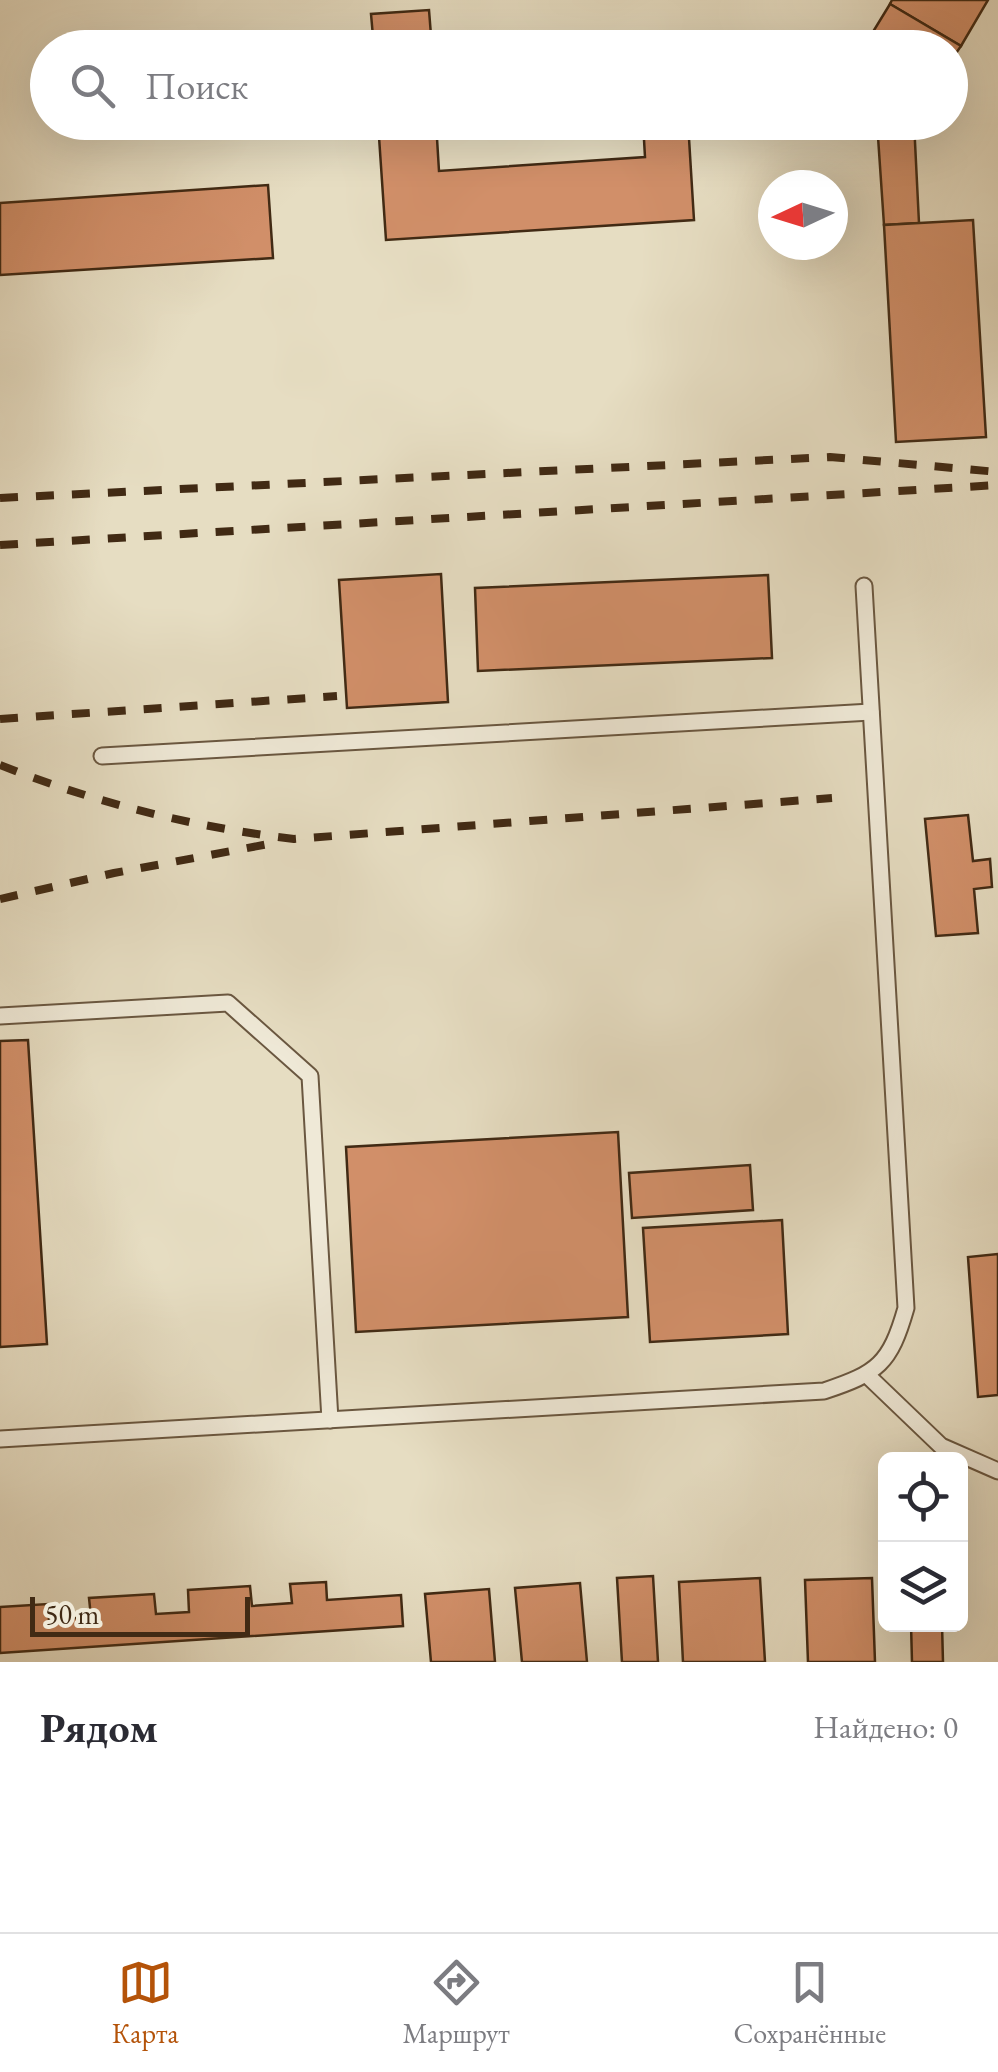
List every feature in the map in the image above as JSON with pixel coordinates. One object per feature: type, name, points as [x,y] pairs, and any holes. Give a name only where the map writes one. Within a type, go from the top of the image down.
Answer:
[{"type":"lane","points":[[0,1439],[824,1392],[868,1376],[896,1345],[906,1308],[864,586]]},
{"type":"lane","points":[[102,756],[871,712]]},
{"type":"lane","points":[[0,1016],[228,1003],[310,1076],[330,1420]]},
{"type":"lane","points":[[868,1376],[941,1446],[998,1471]]},
{"type":"building","points":[[892,0],[988,0],[968,34],[968,30],[934,30],[890,4]]},
{"type":"building","points":[[890,4],[934,30],[874,30]]},
{"type":"building","points":[[429,10],[431,30],[372,30],[371,14]]},
{"type":"building","points":[[379,140],[437,140],[439,171],[645,157],[644,140],[689,140],[694,220],[386,240]]},
{"type":"building","points":[[878,140],[915,140],[919,223],[884,225]]},
{"type":"building","points":[[268,185],[273,258],[0,275],[0,203]]},
{"type":"building","points":[[973,220],[986,437],[896,442],[884,225]]},
{"type":"building","points":[[441,574],[448,702],[347,708],[339,580]]},
{"type":"building","points":[[768,575],[772,658],[478,671],[475,588]]},
{"type":"building","points":[[968,815],[973,861],[990,859],[992,887],[974,889],[978,933],[936,936],[925,819]]},
{"type":"building","points":[[28,1040],[47,1344],[0,1347],[0,1041]]},
{"type":"building","points":[[618,1132],[628,1317],[356,1332],[346,1147]]},
{"type":"building","points":[[750,1165],[753,1210],[632,1218],[629,1173]]},
{"type":"building","points":[[782,1220],[788,1334],[650,1342],[643,1228]]},
{"type":"building","points":[[998,1254],[998,1395],[978,1397],[968,1257]]},
{"type":"building","points":[[653,1576],[658,1662],[622,1662],[617,1578]]},
{"type":"building","points":[[760,1578],[765,1662],[683,1662],[679,1582]]},
{"type":"building","points":[[872,1578],[875,1662],[808,1662],[805,1580]]},
{"type":"building","points":[[326,1582],[327,1600],[401,1595],[403,1626],[0,1653],[0,1607],[48,1604],[49,1620],[91,1617],[89,1598],[154,1594],[156,1614],[189,1612],[188,1590],[250,1586],[252,1606],[292,1603],[290,1584]]},
{"type":"building","points":[[580,1583],[587,1662],[522,1662],[515,1588]]},
{"type":"building","points":[[489,1589],[495,1662],[431,1662],[425,1594]]},
{"type":"building","points":[[911,1632],[942,1632],[943,1662],[912,1662]]},
{"type":"railway","points":[[0,498],[830,457],[998,472]]},
{"type":"railway","points":[[0,545],[998,485]]},
{"type":"railway","points":[[0,719],[337,696]]},
{"type":"railway","points":[[0,765],[145,812],[294,839],[832,798]]},
{"type":"railway","points":[[0,899],[274,843]]}]
